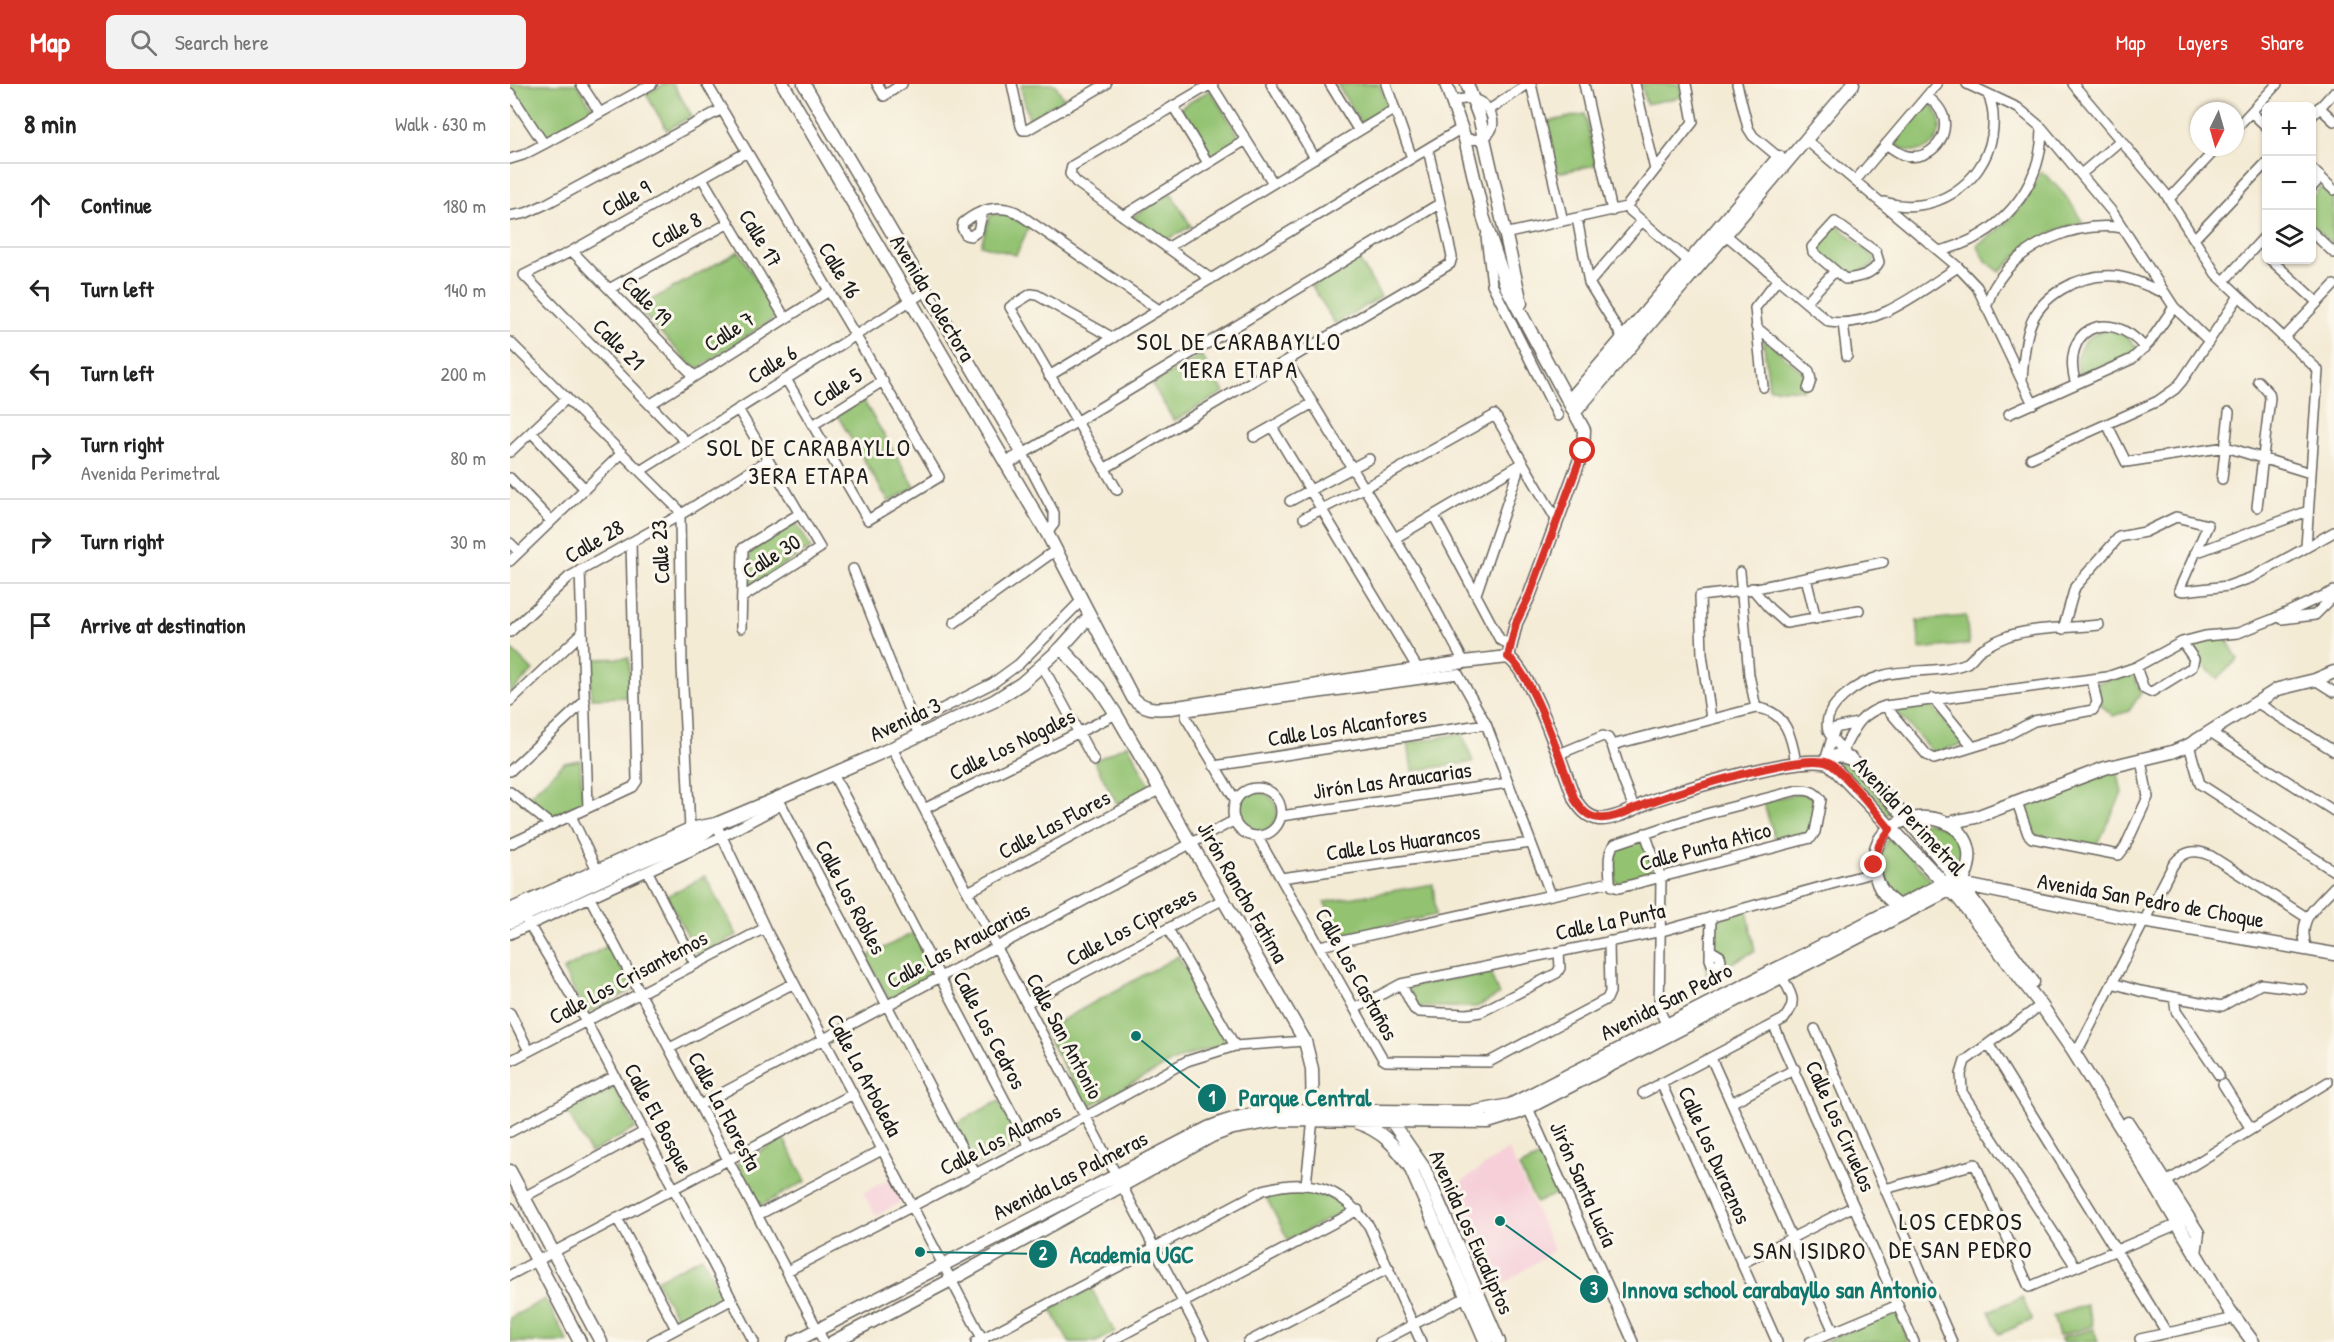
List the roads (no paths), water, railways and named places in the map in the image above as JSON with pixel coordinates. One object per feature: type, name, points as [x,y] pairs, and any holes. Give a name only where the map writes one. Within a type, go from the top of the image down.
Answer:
[{"type":"street","points":[[581,84],[600,113]]},
{"type":"street","name":"Calle 16","points":[[707,84],[939,477],[868,520],[813,425]]},
{"type":"street","name":"Avenida Colectora","points":[[783,84],[909,301],[1007,463],[1047,533],[1132,698],[1141,707],[1154,709],[1418,669]]},
{"type":"street","name":"Avenida Colectora","points":[[804,84],[1023,454],[1054,513],[1054,524],[1047,533]]},
{"type":"street","points":[[877,84],[884,96],[902,84]]},
{"type":"street","points":[[1012,84],[1021,126],[1023,130],[1027,130],[1106,84]]},
{"type":"street","points":[[1211,279],[1071,178],[1072,166],[1211,84],[1273,183]]},
{"type":"street","points":[[1271,84],[1315,158]]},
{"type":"street","points":[[1330,84],[1359,131]]},
{"type":"street","points":[[1386,84],[1412,158]]},
{"type":"street","points":[[1446,84],[1463,133],[1483,216],[1508,288],[1584,430],[1585,441],[1530,594],[1516,623],[1509,651]]},
{"type":"street","points":[[1492,108],[1529,84],[1563,221]]},
{"type":"street","points":[[1584,84],[1612,211]]},
{"type":"street","points":[[1635,84],[1655,170]]},
{"type":"street","points":[[1504,234],[1626,207],[1693,122],[1686,84]]},
{"type":"street","points":[[1737,84],[1748,128],[1753,136],[1783,160]]},
{"type":"street","points":[[1572,406],[1783,160],[1806,140],[1853,84]]},
{"type":"street","points":[[1855,181],[1937,84]]},
{"type":"street","points":[[1967,84],[2018,108],[2042,128],[2123,228],[2174,308],[2209,341]]},
{"type":"street","points":[[2073,84],[2169,199],[2216,274],[2318,370],[2306,547]]},
{"type":"street","points":[[2244,119],[2277,84]]},
{"type":"street","points":[[510,159],[544,144],[649,85]]},
{"type":"street","points":[[1453,102],[1469,89]]},
{"type":"street","points":[[1049,376],[1428,148],[1463,133],[1478,138],[1483,136],[1493,123],[1492,108],[1481,96],[1469,89]]},
{"type":"street","points":[[1469,89],[1483,136],[1525,318]]},
{"type":"street","points":[[2316,111],[2334,92]]},
{"type":"street","points":[[510,93],[544,144]]},
{"type":"street","points":[[1879,201],[1906,207],[1932,203],[1957,192],[1977,174],[1989,150],[1994,125],[1988,95]]},
{"type":"street","points":[[1886,144],[1908,156],[1928,153],[1936,147],[1942,138],[1943,117],[1939,107],[1927,96]]},
{"type":"street","points":[[1173,106],[1208,163]]},
{"type":"street","points":[[2319,107],[2334,121]]},
{"type":"street","points":[[510,216],[526,213],[546,204],[722,109]]},
{"type":"street","points":[[1167,248],[1395,109]]},
{"type":"street","points":[[2251,112],[2262,122]]},
{"type":"street","points":[[1939,251],[1960,246],[1980,236],[1999,223],[2014,206],[2027,188],[2036,166],[2042,145],[2042,128]]},
{"type":"street","points":[[1123,216],[1246,140]]},
{"type":"street","points":[[1806,140],[1958,267],[1977,287],[2033,404]]},
{"type":"street","points":[[2081,174],[2121,140]]},
{"type":"street","points":[[1104,469],[1450,264],[1452,257],[1428,148]]},
{"type":"street","name":"Calle 9","points":[[524,275],[572,251],[747,152]]},
{"type":"street","points":[[2169,199],[2210,156]]},
{"type":"street","points":[[1694,265],[1726,235],[1783,160]]},
{"type":"street","points":[[2194,239],[2262,167]]},
{"type":"street","points":[[2316,172],[2334,190]]},
{"type":"street","points":[[2316,183],[2321,177]]},
{"type":"street","name":"Calle 17","points":[[702,178],[785,318]]},
{"type":"street","points":[[1007,463],[1439,204]]},
{"type":"street","points":[[983,211],[999,207],[1016,212],[1159,310]]},
{"type":"street","points":[[1626,207],[1694,265]]},
{"type":"street","points":[[1483,216],[1492,284],[1558,416]]},
{"type":"street","points":[[1577,218],[1589,283],[1626,344]]},
{"type":"street","points":[[1589,283],[1642,221]]},
{"type":"street","points":[[1835,222],[1876,252],[1880,262],[1877,267],[1854,278],[1845,279],[1835,271],[1811,250],[1835,222]]},
{"type":"street","name":"Calle 8","points":[[609,289],[729,223]]},
{"type":"street","points":[[1986,307],[1995,286],[2008,268],[2025,253],[2044,241],[2087,227],[2123,228]]},
{"type":"street","points":[[1726,235],[1829,322],[1843,324],[1881,315],[1958,267]]},
{"type":"street","points":[[2316,236],[2334,253]]},
{"type":"street","points":[[2224,281],[2262,239]]},
{"type":"street","points":[[2256,246],[2262,251]]},
{"type":"street","name":"Calle 19","points":[[572,251],[694,376]]},
{"type":"street","points":[[2275,264],[2317,302]]},
{"type":"street","points":[[1806,302],[1835,271]]},
{"type":"street","name":"Calle 21","points":[[524,275],[686,442]]},
{"type":"street","points":[[2022,382],[2023,354],[2029,327],[2043,304],[2064,287],[2088,277],[2115,276],[2162,292]]},
{"type":"street","points":[[1763,387],[1755,308],[1778,279]]},
{"type":"street","points":[[2285,337],[2334,285]]},
{"type":"street","name":"Calle 7","points":[[651,404],[829,291]]},
{"type":"street","name":"Calle 6","points":[[640,471],[926,291]]},
{"type":"street","points":[[1113,338],[1043,298],[1031,294],[1012,305],[1011,310],[1117,490]]},
{"type":"street","points":[[2031,458],[2158,401],[2175,389],[2239,296]]},
{"type":"street","points":[[2009,414],[2124,363],[2145,348],[2174,308]]},
{"type":"street","points":[[1843,324],[1847,356]]},
{"type":"street","points":[[2076,384],[2073,375],[2073,352],[2078,341],[2096,327],[2107,325],[2119,327],[2129,332],[2145,348]]},
{"type":"street","points":[[1756,327],[1809,371],[1811,380],[1808,389]]},
{"type":"street","name":"Calle 23","points":[[510,342],[678,509],[680,515],[682,666],[690,829]]},
{"type":"street","points":[[1287,361],[1395,538],[1464,662]]},
{"type":"street","points":[[786,379],[813,425]]},
{"type":"street","name":"Calle 5","points":[[813,425],[883,381]]},
{"type":"street","points":[[2257,507],[2270,398],[2270,393],[2258,381]]},
{"type":"street","points":[[510,452],[567,398]]},
{"type":"street","points":[[1254,437],[1313,403]]},
{"type":"street","points":[[738,409],[799,514],[743,549],[741,628]]},
{"type":"street","points":[[2223,479],[2229,412]]},
{"type":"street","points":[[1304,518],[1495,415],[1520,465],[1557,521]]},
{"type":"street","points":[[2107,424],[2126,462],[2226,447],[2310,473]]},
{"type":"street","points":[[1272,427],[1418,669],[1464,662],[1509,651]]},
{"type":"street","points":[[531,432],[585,489]]},
{"type":"street","points":[[510,561],[622,453]]},
{"type":"street","points":[[1290,501],[1369,459]]},
{"type":"street","name":"Calle 28","points":[[510,632],[569,577],[680,515],[768,460]]},
{"type":"street","points":[[1395,538],[1520,465]]},
{"type":"street","points":[[1476,594],[1520,465]]},
{"type":"street","points":[[510,478],[551,521]]},
{"type":"street","points":[[2195,553],[2308,511]]},
{"type":"street","name":"Calle 30","points":[[743,597],[820,548],[799,514]]},
{"type":"street","points":[[1434,516],[1500,640],[1522,671],[1575,800],[1582,811],[1599,819],[1608,818],[1692,788],[1796,763],[1813,760],[1825,762],[1835,728],[1857,723],[1869,713],[1885,706],[2092,679],[2136,667],[2182,642],[2205,636],[2238,633],[2334,591]]},
{"type":"street","points":[[2063,629],[2075,587],[2119,537],[2145,532],[2176,517],[2208,525],[2180,590],[2228,586],[2253,577],[2334,532]]},
{"type":"street","points":[[510,543],[519,552]]},
{"type":"street","points":[[510,844],[633,787],[637,781],[631,543]]},
{"type":"street","points":[[954,623],[1056,550]]},
{"type":"street","points":[[1711,719],[1702,654],[1698,598],[1704,594],[1747,590],[1883,562]]},
{"type":"street","points":[[853,569],[919,736]]},
{"type":"street","points":[[580,570],[588,807]]},
{"type":"street","points":[[1740,572],[1747,590],[1749,675],[1756,708]]},
{"type":"street","points":[[1806,578],[1816,619]]},
{"type":"street","points":[[1747,590],[1786,623],[1859,610]]},
{"type":"street","points":[[2271,620],[2315,615],[2334,596]]},
{"type":"street","points":[[914,723],[993,683],[1019,664],[1081,601]]},
{"type":"street","name":"Avenida 3","points":[[510,910],[690,829],[716,824],[779,801],[994,701],[1022,683],[1061,648],[1089,616]]},
{"type":"street","points":[[1857,723],[1847,754],[1831,737],[1827,729],[1832,711],[1837,702],[1863,684],[1881,676],[1968,662],[1979,651],[2007,636],[2040,629],[2099,625]]},
{"type":"street","points":[[510,701],[582,633]]},
{"type":"street","points":[[2136,667],[2144,689],[2153,691],[2192,668],[2194,659],[2182,642]]},
{"type":"street","name":"Jirón Rancho Fatima","points":[[1061,648],[1099,688],[1116,714],[1305,1041],[1312,1069],[1313,1115],[1306,1184]]},
{"type":"street","points":[[1042,665],[1094,761]]},
{"type":"street","points":[[1903,909],[1882,892],[1875,872],[1876,851],[1882,839],[1890,829],[1907,819],[1924,816],[1948,823],[1976,817],[2105,768],[2172,752],[2189,745],[2278,689],[2315,680],[2334,672]]},
{"type":"street","points":[[1236,801],[1186,718],[1187,711],[1453,674],[1462,678],[1486,724],[1551,895]]},
{"type":"street","points":[[1885,706],[1930,758],[1938,758],[2002,738],[2038,720],[2092,710],[2097,703],[2092,679]]},
{"type":"street","points":[[2315,680],[2334,692]]},
{"type":"street","points":[[1933,698],[1973,747]]},
{"type":"street","points":[[510,771],[585,701]]},
{"type":"street","points":[[2256,702],[2334,751]]},
{"type":"street","points":[[1612,745],[1756,708],[1774,714],[1782,720],[1792,739],[1796,763]]},
{"type":"street","name":"Calle Los Nogales","points":[[924,809],[1116,714]]},
{"type":"street","name":"Calle Los Alcanfores","points":[[1214,766],[1486,724]]},
{"type":"street","points":[[2210,732],[2334,811]]},
{"type":"street","points":[[1564,752],[1604,736],[1608,738],[1634,808]]},
{"type":"street","points":[[2189,745],[2200,784],[2334,871]]},
{"type":"street","name":"Calle San Antonio","points":[[892,748],[1204,1342]]},
{"type":"street","name":"Avenida Perimetral","points":[[1825,762],[1838,755],[1847,754],[1907,819],[2041,1005],[2077,1048],[2195,1254],[2235,1318],[2253,1342]]},
{"type":"street","points":[[2017,802],[2028,834],[2032,838],[2119,855],[2148,797],[2141,760]]},
{"type":"street","name":"Avenida Perimetral","points":[[1825,762],[1838,770],[1890,829],[1983,912],[2077,1048],[2198,1233],[2195,1254]]},
{"type":"street","name":"Calle Los Cedros","points":[[833,774],[1029,1146]]},
{"type":"street","name":"Jirón Las Araucarias","points":[[1281,816],[1508,783]]},
{"type":"street","points":[[1263,789],[1277,798],[1281,807],[1281,816],[1279,823],[1272,831],[1257,836],[1242,830],[1235,820],[1233,811],[1236,801],[1248,790],[1263,789]]},
{"type":"street","name":"Calle Las Flores","points":[[968,892],[1160,790]]},
{"type":"street","name":"Calle Punta Atico","points":[[1320,946],[1610,882],[1615,888],[1619,888],[1811,838],[1815,832],[1821,805],[1817,794],[1809,790],[1798,790],[1759,799],[1645,833]]},
{"type":"street","points":[[510,792],[551,825]]},
{"type":"street","points":[[510,934],[526,921],[590,898],[721,837],[779,801]]},
{"type":"street","name":"Calle Los Robles","points":[[779,801],[975,1173]]},
{"type":"street","points":[[571,816],[597,870]]},
{"type":"street","points":[[1953,884],[1969,863],[1966,841],[1970,825],[1976,817]]},
{"type":"street","name":"Calle Las Araucarias","points":[[700,1105],[1235,820]]},
{"type":"street","points":[[1948,823],[1966,841]]},
{"type":"street","name":"Avenida 3","points":[[510,922],[526,921],[643,860],[705,834],[716,824]]},
{"type":"street","name":"Calle La Arboleda","points":[[716,824],[765,928],[951,1280],[980,1341]]},
{"type":"street","points":[[1610,882],[1611,848],[1615,844],[1645,833],[1661,878],[1662,931],[1659,1009],[1669,1029]]},
{"type":"street","name":"Calle Los Castaños","points":[[1257,836],[1386,1061],[1489,1062],[1607,999],[1610,992],[1609,942]]},
{"type":"street","name":"Calle Los Huarancos","points":[[1281,879],[1531,843]]},
{"type":"street","points":[[2077,1048],[2173,865],[2185,853],[2197,851],[2211,856],[2306,917]]},
{"type":"street","points":[[648,872],[695,964]]},
{"type":"street","name":"Calle La Punta","points":[[1356,1008],[1401,984],[1662,931],[1875,872]]},
{"type":"street","name":"Avenida San Pedro de Choque","points":[[1953,884],[2143,921],[2334,954]]},
{"type":"street","name":"Avenida San Pedro","points":[[1511,1110],[1953,884]]},
{"type":"street","points":[[2307,949],[2303,938],[2306,917],[2334,887]]},
{"type":"street","points":[[1983,912],[1985,898],[1997,892]]},
{"type":"street","name":"Calle La Floresta","points":[[590,898],[824,1342]]},
{"type":"street","name":"Calle Los Cipreses","points":[[1026,1003],[1222,900]]},
{"type":"street","name":"Avenida San Pedro","points":[[1392,1121],[1488,1116],[1528,1108],[1669,1029],[1782,977],[1903,909]]},
{"type":"street","points":[[1710,950],[1711,917]]},
{"type":"street","name":"Calle El Bosque","points":[[526,921],[586,1021],[754,1342]]},
{"type":"street","name":"Calle Los Crisantemos","points":[[510,1061],[765,928]]},
{"type":"street","points":[[1168,929],[1235,1046]]},
{"type":"street","points":[[1401,984],[1414,1009],[1419,1012],[1467,1014],[1481,1012],[1557,973],[1560,968],[1559,952]]},
{"type":"street","points":[[1642,1093],[1784,1019],[1790,1012],[1794,999],[1782,977]]},
{"type":"street","points":[[670,1048],[794,983]]},
{"type":"street","points":[[2112,983],[2140,992],[2222,1006],[2261,984],[2302,989]]},
{"type":"street","points":[[2174,997],[2176,1011],[2251,1129]]},
{"type":"street","points":[[2041,1005],[1965,1061],[1961,1074],[1962,1092],[2076,1267]]},
{"type":"street","points":[[510,1013],[529,1051]]},
{"type":"street","name":"Calle Los Ciruelos","points":[[1774,1026],[1914,1342]]},
{"type":"street","points":[[1815,1029],[1952,1342]]},
{"type":"street","name":"Calle Los Alamos","points":[[787,1271],[1085,1117],[1187,1061],[1235,1046],[1305,1041]]},
{"type":"street","points":[[1989,1045],[2167,1333]]},
{"type":"street","points":[[1711,1058],[1834,1332]]},
{"type":"street","points":[[1731,1103],[1795,1070]]},
{"type":"street","points":[[510,1132],[615,1076]]},
{"type":"street","points":[[2166,1182],[2328,1082]]},
{"type":"street","name":"Calle Los Duraznos","points":[[1661,1083],[1743,1263],[1776,1342]]},
{"type":"street","points":[[510,1275],[853,1094]]},
{"type":"street","name":"Jirón Santa Lucía","points":[[1528,1108],[1633,1342]]},
{"type":"street","name":"Avenida Las Palmeras","points":[[833,1342],[951,1280],[1208,1128],[1229,1119],[1279,1110],[1348,1120],[1392,1121]]},
{"type":"street","name":"Avenida San Pedro","points":[[1383,1111],[1488,1116]]},
{"type":"street","name":"Avenida Las Palmeras","points":[[1313,1115],[1383,1111]]},
{"type":"street","name":"Avenida Los Eucaliptos","points":[[1383,1111],[1424,1168],[1499,1342]]},
{"type":"street","name":"Avenida Los Eucaliptos","points":[[1348,1120],[1377,1131],[1399,1150],[1410,1167],[1486,1342]]},
{"type":"street","points":[[524,1197],[644,1132]]},
{"type":"street","points":[[758,1215],[882,1150]]},
{"type":"street","points":[[1885,1189],[1975,1164],[2027,1286],[2032,1286],[2178,1224]]},
{"type":"street","points":[[510,1170],[601,1342]]},
{"type":"street","name":"Avenida Las Palmeras","points":[[794,1342],[942,1264],[1119,1181]]},
{"type":"street","points":[[980,1341],[1263,1190],[1282,1184],[1306,1184],[1324,1188],[1358,1210],[1369,1226],[1421,1342]]},
{"type":"street","points":[[1743,1263],[1854,1206]]},
{"type":"street","points":[[510,1209],[580,1342]]},
{"type":"street","points":[[1109,1342],[1358,1210]]},
{"type":"street","points":[[617,1218],[676,1329]]},
{"type":"street","points":[[1248,1342],[1389,1268]]},
{"type":"street","points":[[1380,1342],[1466,1297]]},
{"type":"street","points":[[652,1342],[731,1300]]},
{"type":"street","points":[[1810,1342],[1898,1305]]},
{"type":"street","points":[[2140,1339],[2235,1318]]},
{"type":"place","name":"Parque Central","points":[[1136,1036]]},
{"type":"place","name":"Innova school carabayllo san Antonio","points":[[1500,1221]]},
{"type":"place","name":"Academia UGC","points":[[920,1252]]},
{"type":"district","name":"SOL DE CARABAYLLO 1ERA ETAPA","points":[[1239,356]]},
{"type":"district","name":"SOL DE CARABAYLLO 3ERA ETAPA","points":[[809,462]]},
{"type":"district","name":"LOS CEDROS DE SAN PEDRO","points":[[1961,1236]]},
{"type":"district","name":"SAN ISIDRO","points":[[1810,1251]]}]
